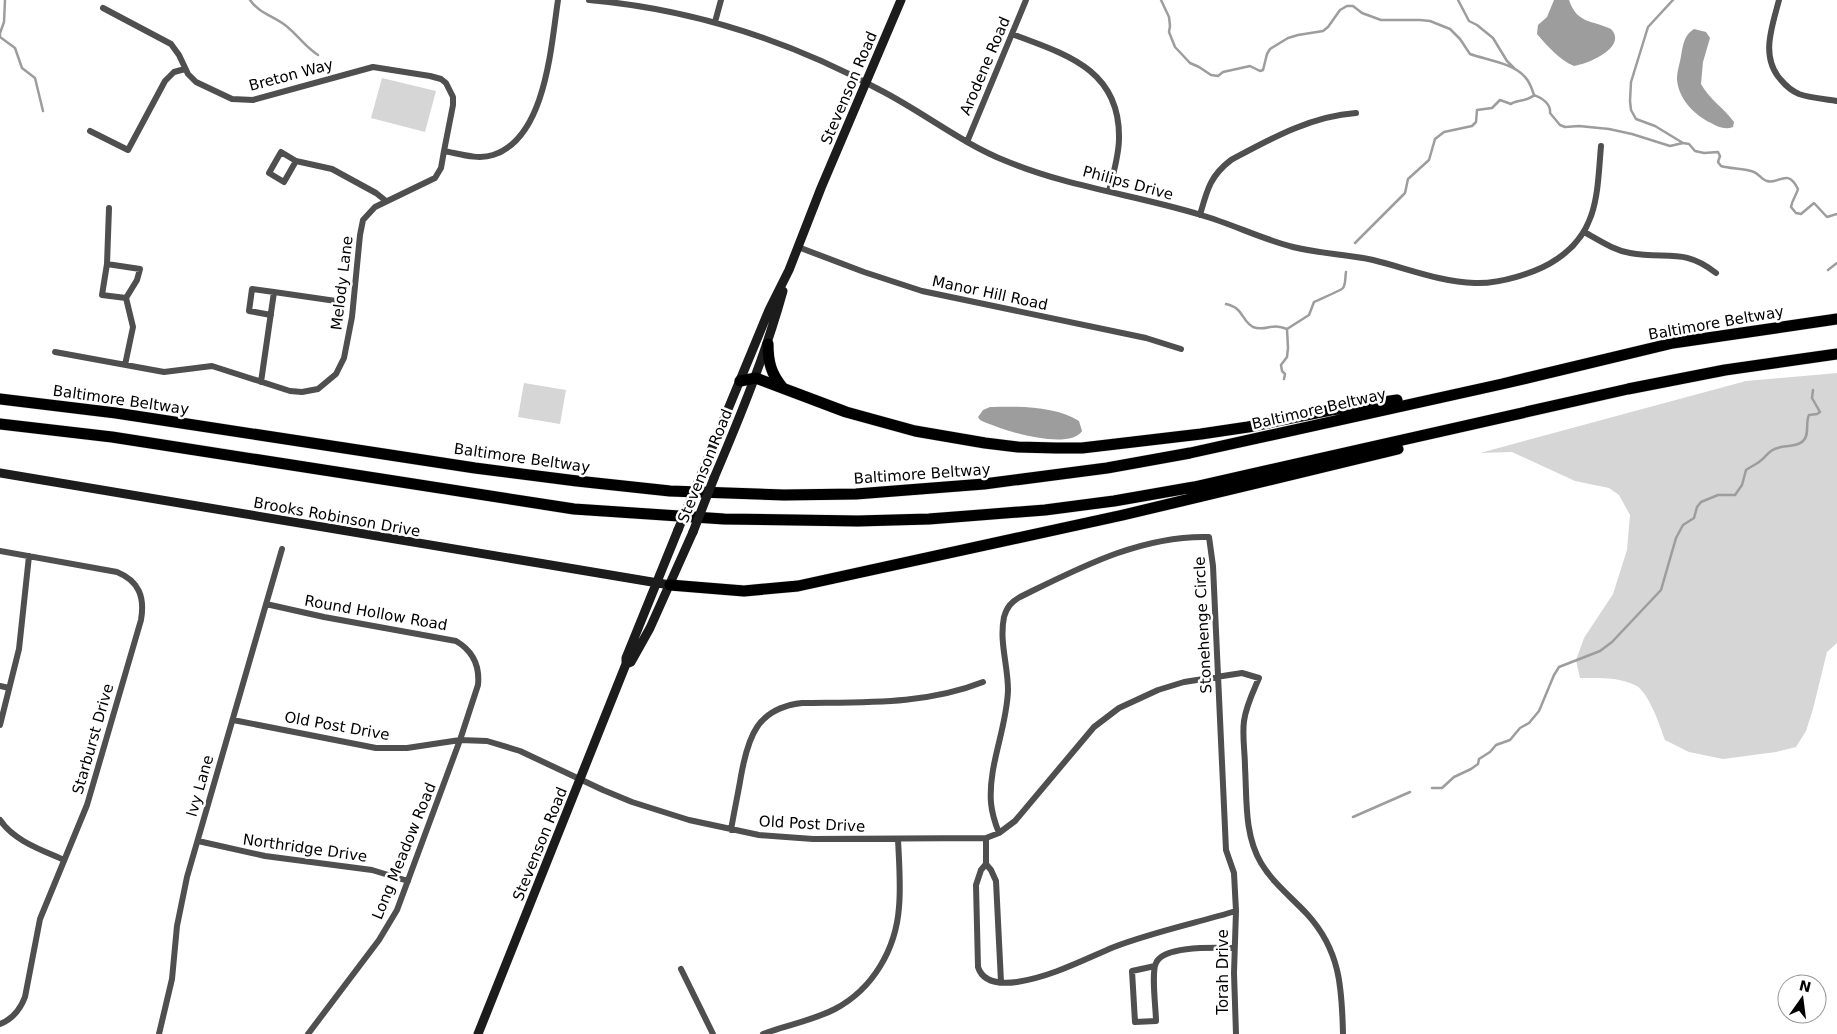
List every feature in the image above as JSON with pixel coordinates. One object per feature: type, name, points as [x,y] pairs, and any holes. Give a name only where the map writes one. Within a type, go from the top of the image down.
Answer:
[{"type":"highway","name":"Baltimore Beltway","points":[[0,399],[116,413],[577,481],[670,491],[784,495],[847,494],[984,484],[1107,468],[1190,453],[1502,384],[1672,344],[1837,320]]},
{"type":"highway","points":[[768,344],[768,360],[772,373],[784,390]]},
{"type":"highway","points":[[0,424],[112,437],[574,508],[724,519],[858,521],[929,519],[1044,510],[1114,501],[1194,487],[1628,389],[1725,370],[1837,354]]},
{"type":"highway","points":[[740,381],[756,378],[846,412],[915,431],[1018,447],[1056,448],[1082,448],[1201,434],[1248,427],[1331,410],[1502,384]]},
{"type":"highway","points":[[670,586],[744,590],[798,586],[837,579],[1272,480],[1529,416],[1545,408]]},
{"type":"main road","name":"Stevenson Road","points":[[478,1034],[678,530],[901,0]]},
{"type":"main road","name":"Stevenson Road","points":[[626,664],[631,662],[670,586],[756,378],[768,344],[789,270]]},
{"type":"main road","name":"Brooks Robinson Drive","points":[[0,473],[670,586]]},
{"type":"street","points":[[444,151],[484,157],[502,151],[520,136],[534,114],[542,91],[558,0]]},
{"type":"street","name":"Philips Drive","points":[[590,0],[651,8],[715,22],[778,43],[866,82],[967,142],[993,156],[1026,169],[1200,215],[1297,248],[1359,257],[1445,278],[1475,283],[1506,279],[1542,268],[1574,245],[1590,221],[1596,202],[1601,146]]},
{"type":"street","points":[[715,22],[721,0]]},
{"type":"street","name":"Arodene Road","points":[[967,142],[1026,0]]},
{"type":"street","points":[[1779,0],[1769,46],[1771,66],[1785,85],[1800,94],[1837,101]]},
{"type":"street","name":"Breton Way","points":[[103,8],[171,44],[196,82],[232,99],[253,100],[372,67],[441,79],[450,89],[453,105],[444,151]]},
{"type":"street","points":[[1012,34],[1061,53],[1082,64],[1098,79],[1107,91],[1116,111],[1119,139],[1109,192]]},
{"type":"street","points":[[90,130],[128,150],[164,81],[174,72],[185,68]]},
{"type":"street","points":[[1200,215],[1210,182],[1222,167],[1231,160],[1306,124],[1338,115],[1356,113]]},
{"type":"street","name":"Melody Lane","points":[[55,352],[164,372],[212,366],[285,390],[302,392],[318,389],[336,374],[344,358],[363,220],[376,207],[386,201],[435,178],[441,168],[444,151]]},
{"type":"street","points":[[296,160],[284,182],[269,173],[281,152],[296,160],[332,169],[376,193],[386,201]]},
{"type":"street","points":[[109,208],[108,264],[102,295],[126,298]]},
{"type":"street","points":[[1584,232],[1616,250],[1647,255],[1692,258],[1703,263],[1716,273]]},
{"type":"street","name":"Manor Hill Road","points":[[798,247],[922,291],[1146,338],[1181,348]]},
{"type":"street","points":[[108,264],[140,269],[137,280],[126,298],[133,327],[125,366]]},
{"type":"street","points":[[271,314],[249,311],[252,289],[336,301]]},
{"type":"street","points":[[261,382],[274,292]]},
{"type":"street","name":"Stonehenge Circle","points":[[999,833],[992,810],[991,786],[1003,727],[1008,690],[1003,652],[1003,628],[1008,607],[1012,601],[1119,551],[1182,538],[1209,537],[1213,566],[1226,850],[1234,872],[1236,911]]},
{"type":"street","name":"Ivy Lane","points":[[159,1034],[172,978],[181,902],[282,549]]},
{"type":"street","name":"Starburst Drive","points":[[0,551],[117,572],[134,582],[142,599],[141,620],[87,804],[40,919],[25,997],[13,1016],[0,1024]]},
{"type":"street","points":[[0,725],[19,649],[29,556]]},
{"type":"street","name":"Round Hollow Road","points":[[266,604],[324,617],[446,638],[462,644],[475,658]]},
{"type":"street","name":"Long Meadow Road","points":[[308,1034],[390,925],[460,740],[478,685],[479,675],[475,658]]},
{"type":"street","name":"Old Post Drive","points":[[233,720],[376,748],[407,748],[460,740],[502,744],[610,793],[660,811],[689,820],[759,835],[806,839],[986,838],[999,833],[1015,821],[1083,740],[1106,716],[1158,690],[1184,682],[1242,674],[1259,678],[1244,722],[1247,811],[1251,840],[1270,876],[1308,914],[1332,951],[1340,982],[1343,1034]]},
{"type":"street","points":[[731,830],[747,746],[757,727],[772,712],[791,704],[802,703],[928,698],[956,692],[983,682]]},
{"type":"street","points":[[0,686],[9,688]]},
{"type":"street","points":[[0,820],[12,833],[26,842],[64,860]]},
{"type":"street","points":[[986,838],[986,864],[981,870],[976,885],[978,967],[980,973],[987,980],[1016,982],[1030,979],[1057,971],[1116,947],[1236,911]]},
{"type":"street","points":[[763,1034],[835,1009],[856,994],[874,976],[888,952],[897,924],[900,892],[898,839]]},
{"type":"street","name":"Northridge Drive","points":[[198,840],[265,856],[372,870],[408,881]]},
{"type":"street","points":[[986,864],[996,881],[1001,982]]},
{"type":"street","name":"Torah Drive","points":[[1236,911],[1234,948],[1236,1034]]},
{"type":"street","points":[[1155,966],[1132,971],[1135,1022],[1156,1022],[1155,966],[1162,956],[1194,948],[1234,948]]},
{"type":"street","points":[[681,969],[713,1034]]},
{"type":"shaded area","points":[[1554,0],[1569,0],[1572,8],[1581,17],[1611,29],[1615,36],[1610,48],[1604,54],[1588,62],[1574,66],[1549,48],[1537,34],[1538,25],[1547,17]]},
{"type":"shaded area","points":[[1694,29],[1706,32],[1710,38],[1703,62],[1701,84],[1734,122],[1733,127],[1722,128],[1705,120],[1693,111],[1680,93],[1677,76],[1682,48],[1686,37]]},
{"type":"shaded area","points":[[382,78],[436,91],[425,132],[371,118]]},
{"type":"shaded area","points":[[1837,373],[1837,643],[1827,652],[1806,731],[1796,747],[1776,752],[1723,759],[1689,752],[1665,740],[1649,702],[1635,685],[1615,679],[1580,678],[1576,660],[1584,638],[1613,594],[1627,550],[1630,515],[1619,495],[1609,488],[1575,481],[1512,452],[1480,453],[1746,381]]},
{"type":"shaded area","points":[[524,383],[566,390],[560,424],[518,417]]},
{"type":"shaded area","points":[[990,407],[1024,407],[1059,412],[1079,421],[1082,431],[1074,437],[1063,439],[1032,437],[1016,433],[980,420],[978,417],[983,410]]},
{"type":"waterway","points":[[0,33],[4,22],[5,0]]},
{"type":"waterway","points":[[250,0],[262,11],[285,25],[318,55]]},
{"type":"waterway","points":[[1161,0],[1169,17],[1169,32],[1175,47],[1190,63],[1211,75],[1218,76],[1223,72],[1250,66],[1260,71],[1263,70],[1270,49],[1288,38],[1323,31],[1340,10],[1347,6],[1353,6],[1362,13],[1381,20],[1430,21],[1450,29],[1460,39],[1470,54],[1499,62],[1520,72],[1528,81],[1534,95],[1547,104],[1550,113],[1560,125],[1565,127],[1579,126],[1609,129],[1670,146],[1683,143],[1689,144],[1695,151],[1704,153],[1718,152],[1720,156],[1718,162],[1721,166],[1750,171],[1771,182],[1783,178],[1790,179],[1798,189],[1791,207],[1796,213],[1801,214],[1814,203],[1827,217],[1837,214]]},
{"type":"waterway","points":[[1458,0],[1469,21],[1493,38],[1507,61],[1514,68]]},
{"type":"waterway","points":[[1673,0],[1648,27],[1631,82],[1630,101],[1631,110],[1636,119],[1655,126],[1683,143]]},
{"type":"waterway","points":[[0,34],[0,37],[15,48],[22,68],[35,78],[43,111]]},
{"type":"waterway","points":[[1355,243],[1405,193],[1408,179],[1429,160],[1435,139],[1444,132],[1472,126],[1476,122],[1477,110],[1492,108],[1500,100],[1511,104],[1528,99],[1534,95]]},
{"type":"waterway","points":[[1828,270],[1837,263]]},
{"type":"waterway","points":[[1287,329],[1309,315],[1314,302],[1343,288],[1346,272]]},
{"type":"waterway","points":[[1226,304],[1236,308],[1253,327],[1277,326],[1287,329]]},
{"type":"waterway","points":[[1284,379],[1285,374],[1282,371],[1281,365],[1287,357],[1287,329]]},
{"type":"waterway","points":[[1432,788],[1442,788],[1454,777],[1471,769],[1478,764],[1479,759],[1490,752],[1496,745],[1510,740],[1520,728],[1529,723],[1539,711],[1559,667],[1600,651],[1612,642],[1661,590],[1676,538],[1683,525],[1694,518],[1697,507],[1701,502],[1718,495],[1735,495],[1742,485],[1746,470],[1762,460],[1770,451],[1792,446],[1803,441],[1807,432],[1809,415],[1820,412],[1812,398],[1813,390]]},
{"type":"waterway","points":[[1353,817],[1410,792]]}]
